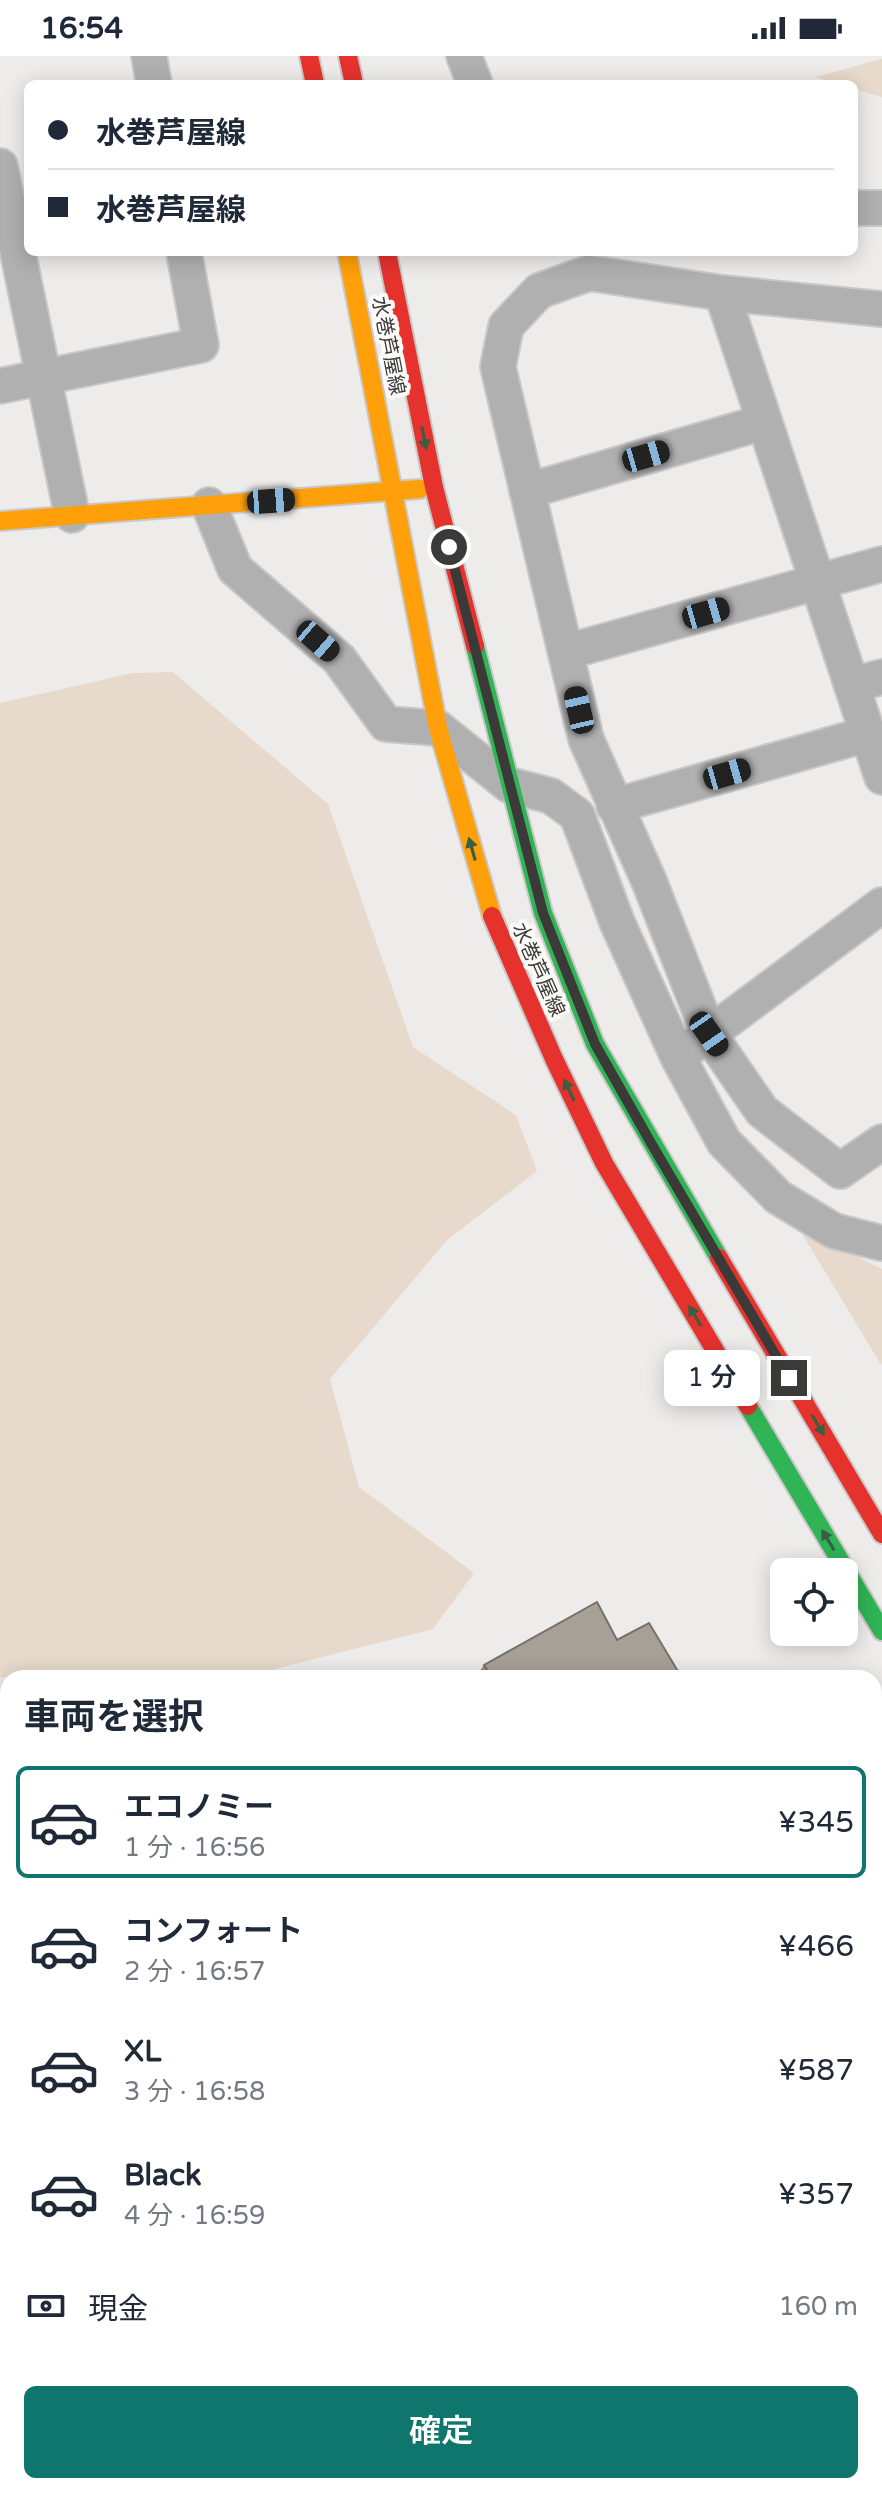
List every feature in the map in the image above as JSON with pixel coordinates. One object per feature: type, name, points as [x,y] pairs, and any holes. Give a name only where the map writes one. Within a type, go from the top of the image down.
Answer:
[{"type":"main road","points":[[309,56],[314,80]]},
{"type":"main road","points":[[348,56],[353,80]]},
{"type":"main road","name":"水巻芦屋線","points":[[348,256],[438,728],[495,927],[598,1150],[882,1631]]},
{"type":"main road","name":"水巻芦屋線","points":[[388,256],[434,487],[543,913],[595,1044],[882,1534]]},
{"type":"main road","points":[[0,521],[434,487]]},
{"type":"street","points":[[149,56],[153,80]]},
{"type":"street","points":[[464,56],[473,80]]},
{"type":"street","points":[[0,166],[72,515]]},
{"type":"street","points":[[858,208],[882,208]]},
{"type":"street","points":[[0,386],[201,345],[185,256]]},
{"type":"street","points":[[882,309],[722,293],[589,273],[539,291],[506,326],[498,367],[586,739],[649,881],[709,1034],[762,1111],[840,1171],[882,1142]]},
{"type":"street","points":[[722,293],[817,582],[867,681],[868,734],[882,777]]},
{"type":"street","points":[[527,491],[764,422]]},
{"type":"street","points":[[209,505],[235,569],[339,659],[386,724],[438,728],[509,785],[551,796],[577,815],[617,922],[678,1057],[724,1142],[778,1197],[834,1231],[882,1243]]},
{"type":"street","points":[[566,652],[882,564]]},
{"type":"street","points":[[614,806],[868,734]]},
{"type":"street","points":[[678,1057],[882,905]]},
{"type":"shaded area","points":[[882,59],[882,97],[858,90],[858,80],[815,77]]},
{"type":"shaded area","points":[[173,672],[328,804],[413,1047],[516,1115],[537,1171],[447,1240],[330,1379],[359,1487],[474,1573],[433,1629],[272,1670],[0,1670],[0,703],[133,673]]},
{"type":"shaded area","points":[[798,1227],[882,1269],[882,1364],[880,1363]]},
{"type":"building","points":[[597,1602],[617,1640],[649,1623],[677,1670],[487,1670],[484,1665]]},
{"type":"traffic: fast","points":[[475,646],[543,913],[595,1044],[719,1258]]},
{"type":"traffic: fast","points":[[748,1406],[882,1631]]},
{"type":"traffic: slow","points":[[348,256],[438,728],[492,916]]},
{"type":"traffic: slow","points":[[0,521],[420,489]]},
{"type":"traffic: jam","points":[[309,56],[314,80]]},
{"type":"traffic: jam","points":[[348,56],[353,80]]},
{"type":"traffic: jam","points":[[388,256],[434,487],[475,646]]},
{"type":"traffic: jam","points":[[492,916],[554,1059],[604,1163],[748,1406]]},
{"type":"traffic: jam","points":[[719,1258],[882,1534]]},
{"type":"route","points":[[449,547],[543,913],[595,1044],[789,1378]]}]
